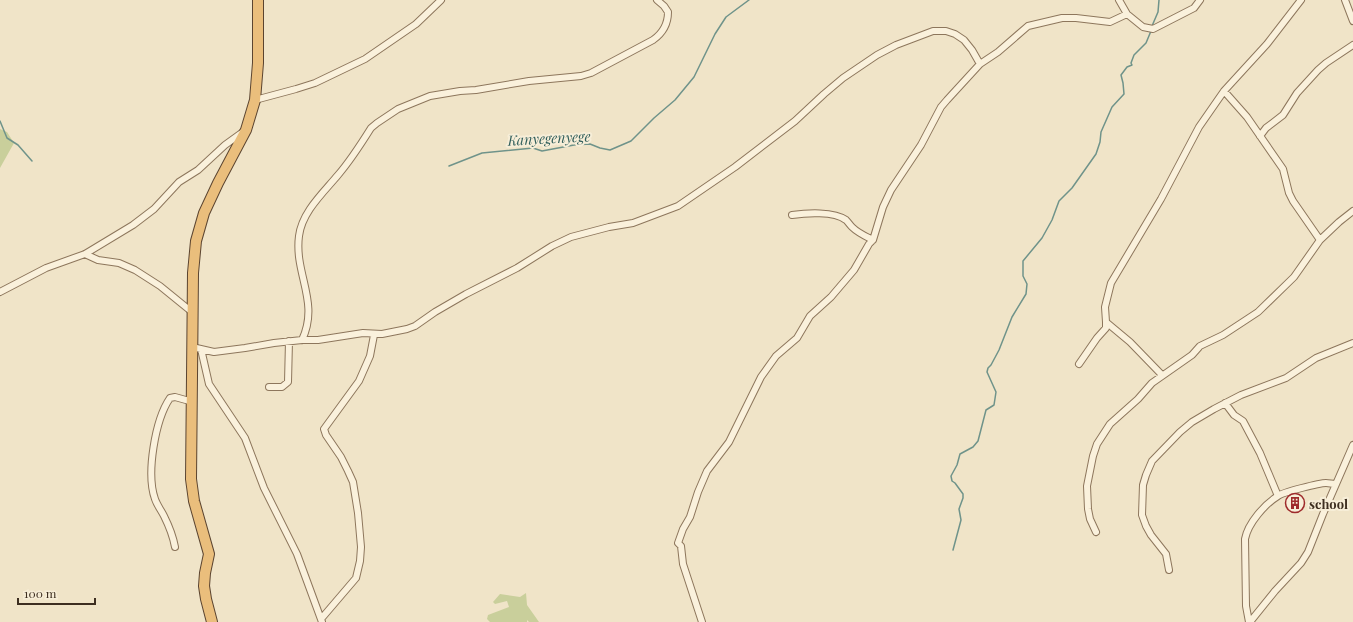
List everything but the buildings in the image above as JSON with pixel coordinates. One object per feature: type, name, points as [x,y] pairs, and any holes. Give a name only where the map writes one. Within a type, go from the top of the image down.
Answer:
[{"type":"highway","points":[[212,622],[204,586],[209,554],[196,510],[192,489],[193,402],[197,348],[192,312],[193,273],[196,241],[199,228],[210,200],[246,130],[255,100],[258,63],[258,0]]},
{"type":"street","points":[[255,100],[296,89],[315,82],[365,59],[416,24],[441,0]]},
{"type":"street","points":[[302,340],[308,324],[309,313],[308,294],[300,270],[298,242],[301,228],[304,220],[321,195],[339,174],[371,128],[377,122],[410,103],[437,94],[476,90],[529,81],[581,76],[591,73],[653,40],[661,34],[665,28],[668,12],[657,0]]},
{"type":"street","points":[[1118,0],[1127,14],[1143,27],[1153,30],[1194,8],[1200,0]]},
{"type":"street","points":[[1079,364],[1089,348],[1106,328],[1106,307],[1111,283],[1161,199],[1198,127],[1224,91],[1267,44],[1302,0]]},
{"type":"street","points":[[1345,0],[1353,21]]},
{"type":"street","points":[[702,622],[683,564],[681,546],[678,543],[683,529],[690,517],[700,485],[707,471],[729,442],[755,388],[770,363],[797,338],[810,316],[831,297],[854,270],[869,244],[873,240],[890,190],[921,145],[941,107],[980,64],[998,52],[1028,26],[1062,18],[1110,22],[1127,14]]},
{"type":"street","points":[[197,348],[214,352],[289,341],[318,340],[363,334],[374,335],[398,331],[415,326],[435,312],[466,294],[517,268],[552,246],[571,237],[609,227],[633,223],[678,206],[735,167],[794,121],[843,78],[877,55],[896,45],[933,31],[946,31],[955,34],[964,40],[980,64]]},
{"type":"street","points":[[1260,136],[1266,128],[1283,115],[1297,93],[1318,70],[1353,45]]},
{"type":"street","points":[[1224,91],[1247,117],[1283,169],[1289,193],[1320,240]]},
{"type":"street","points":[[0,292],[46,268],[85,254],[145,217],[179,182],[198,170],[225,145],[246,130]]},
{"type":"street","points":[[1096,532],[1090,520],[1087,486],[1097,444],[1110,424],[1138,399],[1152,383],[1192,355],[1200,346],[1224,335],[1258,312],[1294,277],[1320,240],[1353,211]]},
{"type":"street","points":[[792,215],[808,213],[837,216],[846,220],[851,227],[861,235],[873,240]]},
{"type":"street","points":[[85,254],[98,260],[119,263],[135,270],[160,286],[192,312]]},
{"type":"street","points":[[1106,322],[1130,342],[1162,375]]},
{"type":"street","points":[[322,621],[356,578],[360,561],[361,547],[353,482],[324,429],[359,381],[370,356],[374,335]]},
{"type":"street","points":[[269,387],[282,387],[288,382],[289,341]]},
{"type":"street","points":[[1169,570],[1166,554],[1151,535],[1142,515],[1142,500],[1146,475],[1152,461],[1180,432],[1192,422],[1241,395],[1286,378],[1316,358],[1353,343]]},
{"type":"street","points":[[197,348],[209,384],[245,438],[264,488],[296,554],[322,621]]},
{"type":"street","points":[[175,547],[172,533],[155,500],[152,489],[154,448],[159,423],[170,398],[175,397],[193,402]]},
{"type":"street","points":[[1225,403],[1234,415],[1243,421],[1260,453],[1278,496]]},
{"type":"street","points":[[1249,622],[1308,552],[1335,484],[1353,445]]},
{"type":"street","points":[[1249,622],[1246,606],[1246,531],[1256,517],[1278,496],[1286,492],[1325,483],[1335,484]]},
{"type":"green space","points":[[0,129],[7,132],[14,143],[0,168]]},
{"type":"green space","points":[[526,593],[527,605],[539,622],[529,622],[527,620],[527,622],[490,622],[487,619],[488,615],[509,607],[507,601],[495,604],[493,602],[500,594],[520,597]]},
{"type":"waterway","name":"Kanyegenyege","points":[[449,166],[482,153],[533,148],[542,151],[574,145],[590,144],[610,150],[631,141],[675,100],[694,77],[715,34],[726,17],[749,0]]},
{"type":"waterway","points":[[1152,26],[1158,12],[1159,0]]},
{"type":"waterway","points":[[953,550],[961,520],[959,509],[963,494],[952,481],[951,476],[957,465],[960,454],[973,447],[978,441],[986,410],[994,405],[996,392],[987,372],[999,350],[1012,317],[1026,294],[1027,284],[1023,276],[1023,261],[1042,238],[1052,220],[1059,201],[1072,188],[1096,154],[1100,142],[1101,132],[1112,107],[1124,94],[1121,75],[1127,67],[1132,65],[1131,63],[1134,55],[1146,43],[1151,31]]},
{"type":"waterway","points":[[0,121],[7,138],[18,145],[32,161]]},
{"type":"place","name":"school","points":[[1295,503]]}]
